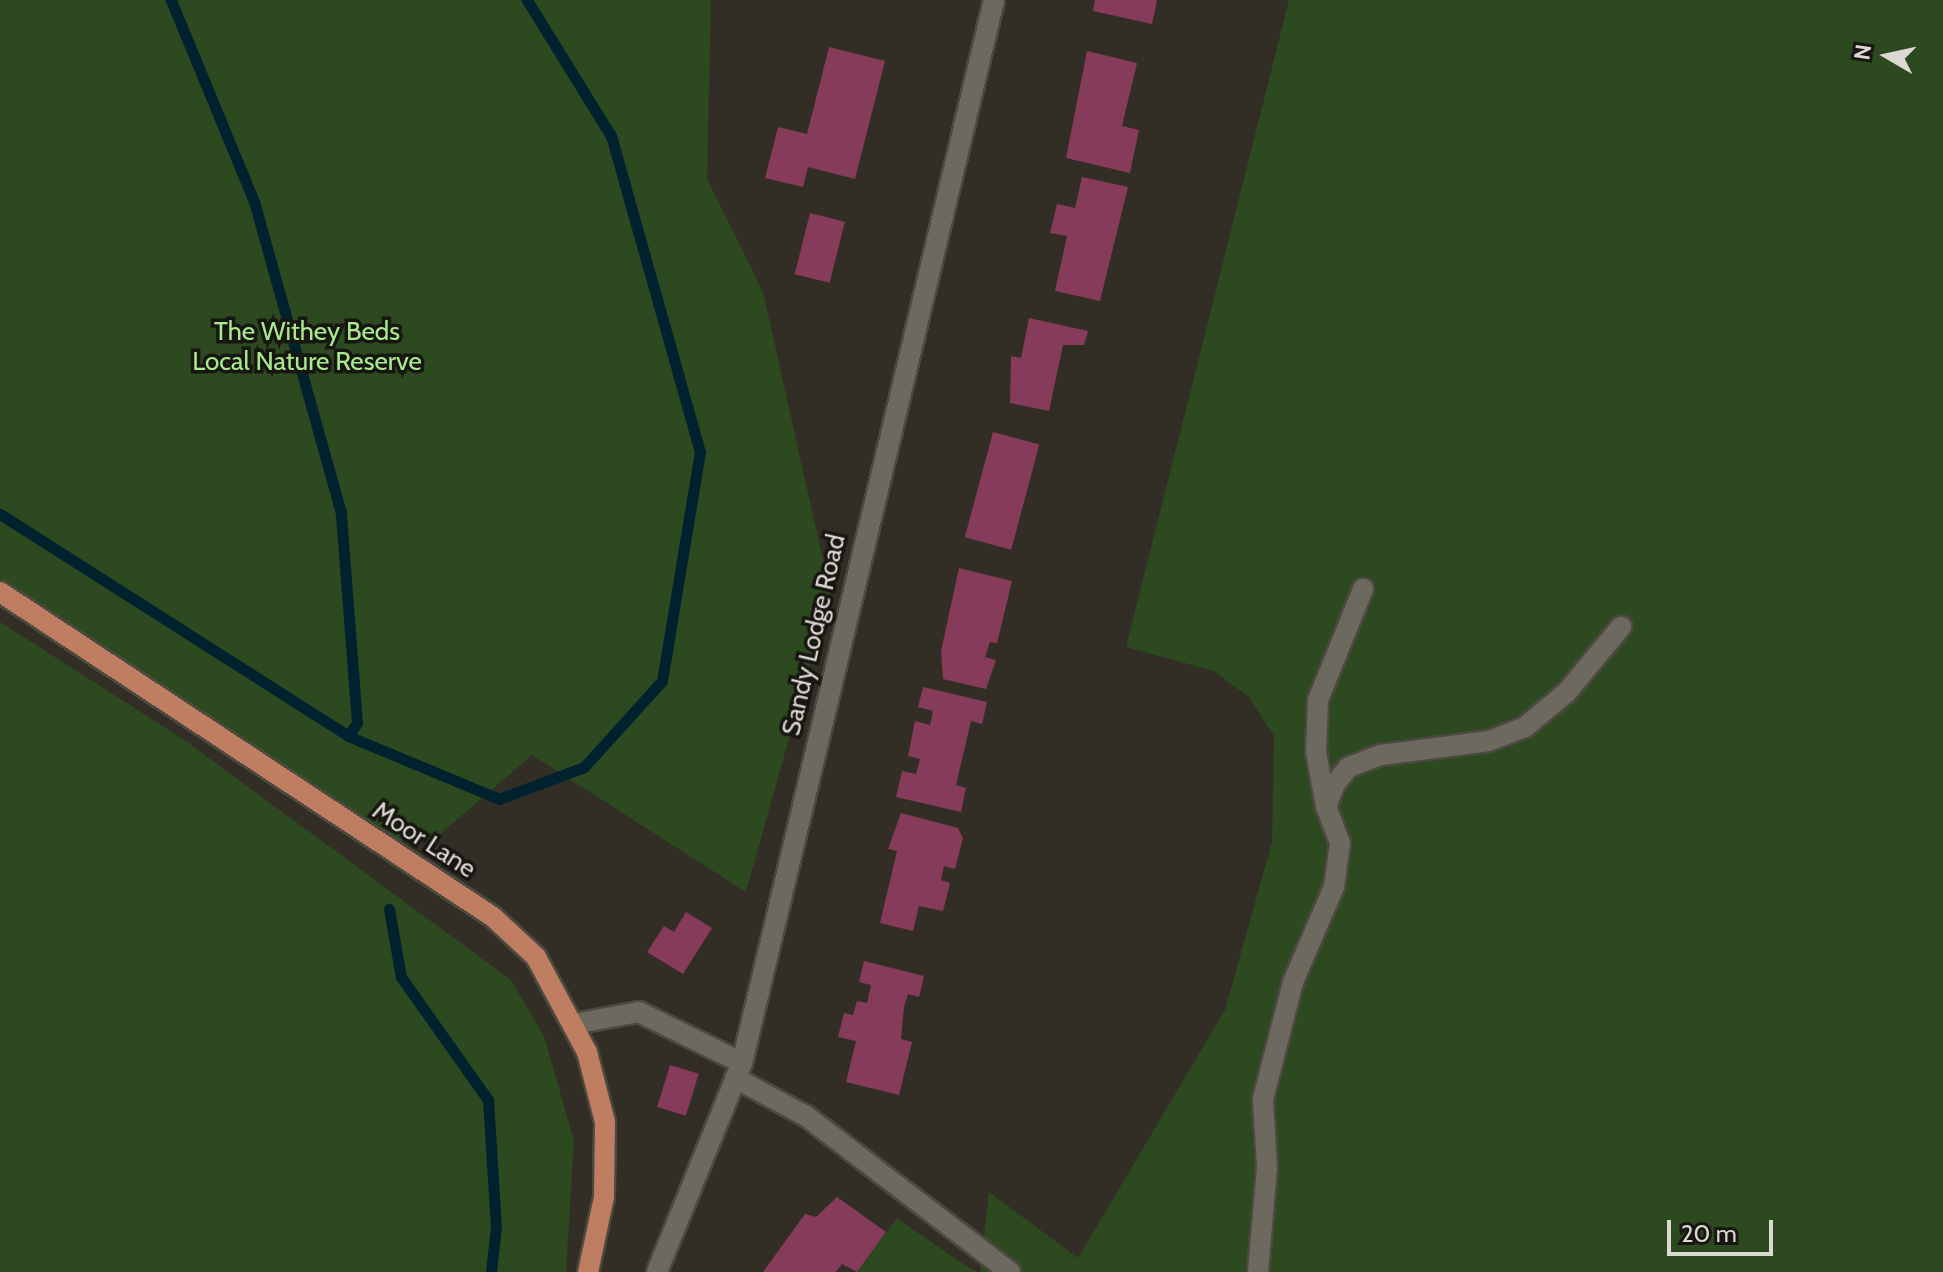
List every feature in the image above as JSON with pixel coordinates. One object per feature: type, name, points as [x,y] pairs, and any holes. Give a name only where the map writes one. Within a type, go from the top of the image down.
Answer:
[{"type":"main road","name":"Moor Lane","points":[[0,592],[493,917],[536,957],[574,1024],[598,1090],[607,1157],[588,1272]]},
{"type":"street","name":"Sandy Lodge Road","points":[[657,1272],[739,1071],[994,0]]},
{"type":"street","points":[[1258,1272],[1267,1167],[1263,1099],[1293,982],[1334,887],[1340,843],[1326,807],[1316,752],[1318,700],[1363,589]]},
{"type":"street","points":[[1326,807],[1349,767],[1381,755],[1489,741],[1525,727],[1567,692],[1621,627]]},
{"type":"street","points":[[574,1024],[639,1012],[739,1071],[806,1116],[1010,1272]]},
{"type":"green space","name":"The Withey Beds Local Nature Reserve","points":[[0,0],[711,0],[707,179],[763,292],[830,591],[746,892],[532,755],[432,841],[412,827],[395,852],[0,592]]},
{"type":"green space","points":[[1289,0],[1943,0],[1943,1272],[980,1272],[989,1192],[1078,1258],[1225,1010],[1272,842],[1274,736],[1249,697],[1214,671],[1126,647]]},
{"type":"green space","points":[[0,622],[183,739],[511,980],[544,1036],[574,1141],[566,1272],[0,1272]]},
{"type":"green space","points":[[897,1218],[960,1262],[977,1272],[857,1272]]},
{"type":"building","points":[[1095,0],[1157,0],[1152,24],[1093,11]]},
{"type":"building","points":[[829,47],[885,61],[855,179],[808,167],[803,187],[765,178],[778,127],[807,134]]},
{"type":"building","points":[[1087,51],[1137,63],[1122,126],[1139,130],[1130,173],[1066,158]]},
{"type":"building","points":[[1082,177],[1128,187],[1100,301],[1055,291],[1067,236],[1050,233],[1057,204],[1075,208]]},
{"type":"building","points":[[810,213],[845,222],[830,283],[795,274]]},
{"type":"building","points":[[1029,318],[1088,331],[1084,345],[1063,345],[1049,411],[1010,403],[1011,356],[1021,358]]},
{"type":"building","points":[[993,432],[1039,444],[1011,550],[965,537]]},
{"type":"building","points":[[959,568],[1012,581],[997,643],[990,642],[985,657],[996,660],[986,689],[943,679],[941,651]]},
{"type":"building","points":[[923,687],[987,702],[982,724],[971,721],[956,785],[966,788],[961,812],[896,797],[902,771],[916,774],[920,759],[908,756],[915,721],[930,725],[933,711],[918,707]]},
{"type":"building","points":[[901,813],[958,828],[963,838],[955,869],[944,866],[941,880],[950,883],[943,911],[919,906],[913,931],[880,923],[897,851],[888,849]]},
{"type":"building","points":[[686,912],[712,928],[683,974],[647,952],[664,926],[674,932]]},
{"type":"building","points":[[864,961],[924,976],[919,997],[908,994],[904,1007],[901,1039],[912,1042],[899,1095],[846,1082],[856,1041],[838,1037],[844,1013],[853,1015],[857,1001],[867,1003],[871,985],[859,982]]},
{"type":"building","points":[[670,1065],[699,1074],[686,1116],[657,1107]]},
{"type":"building","points":[[837,1197],[886,1232],[857,1272],[842,1264],[836,1272],[763,1272],[805,1214],[816,1217]]},
{"type":"waterway","points":[[0,514],[348,736],[357,723],[341,513],[255,204],[171,0]]},
{"type":"waterway","points":[[348,736],[499,799],[584,767],[662,681],[700,452],[611,136],[527,0]]},
{"type":"waterway","points":[[389,909],[401,977],[488,1100],[496,1226],[491,1272]]}]
